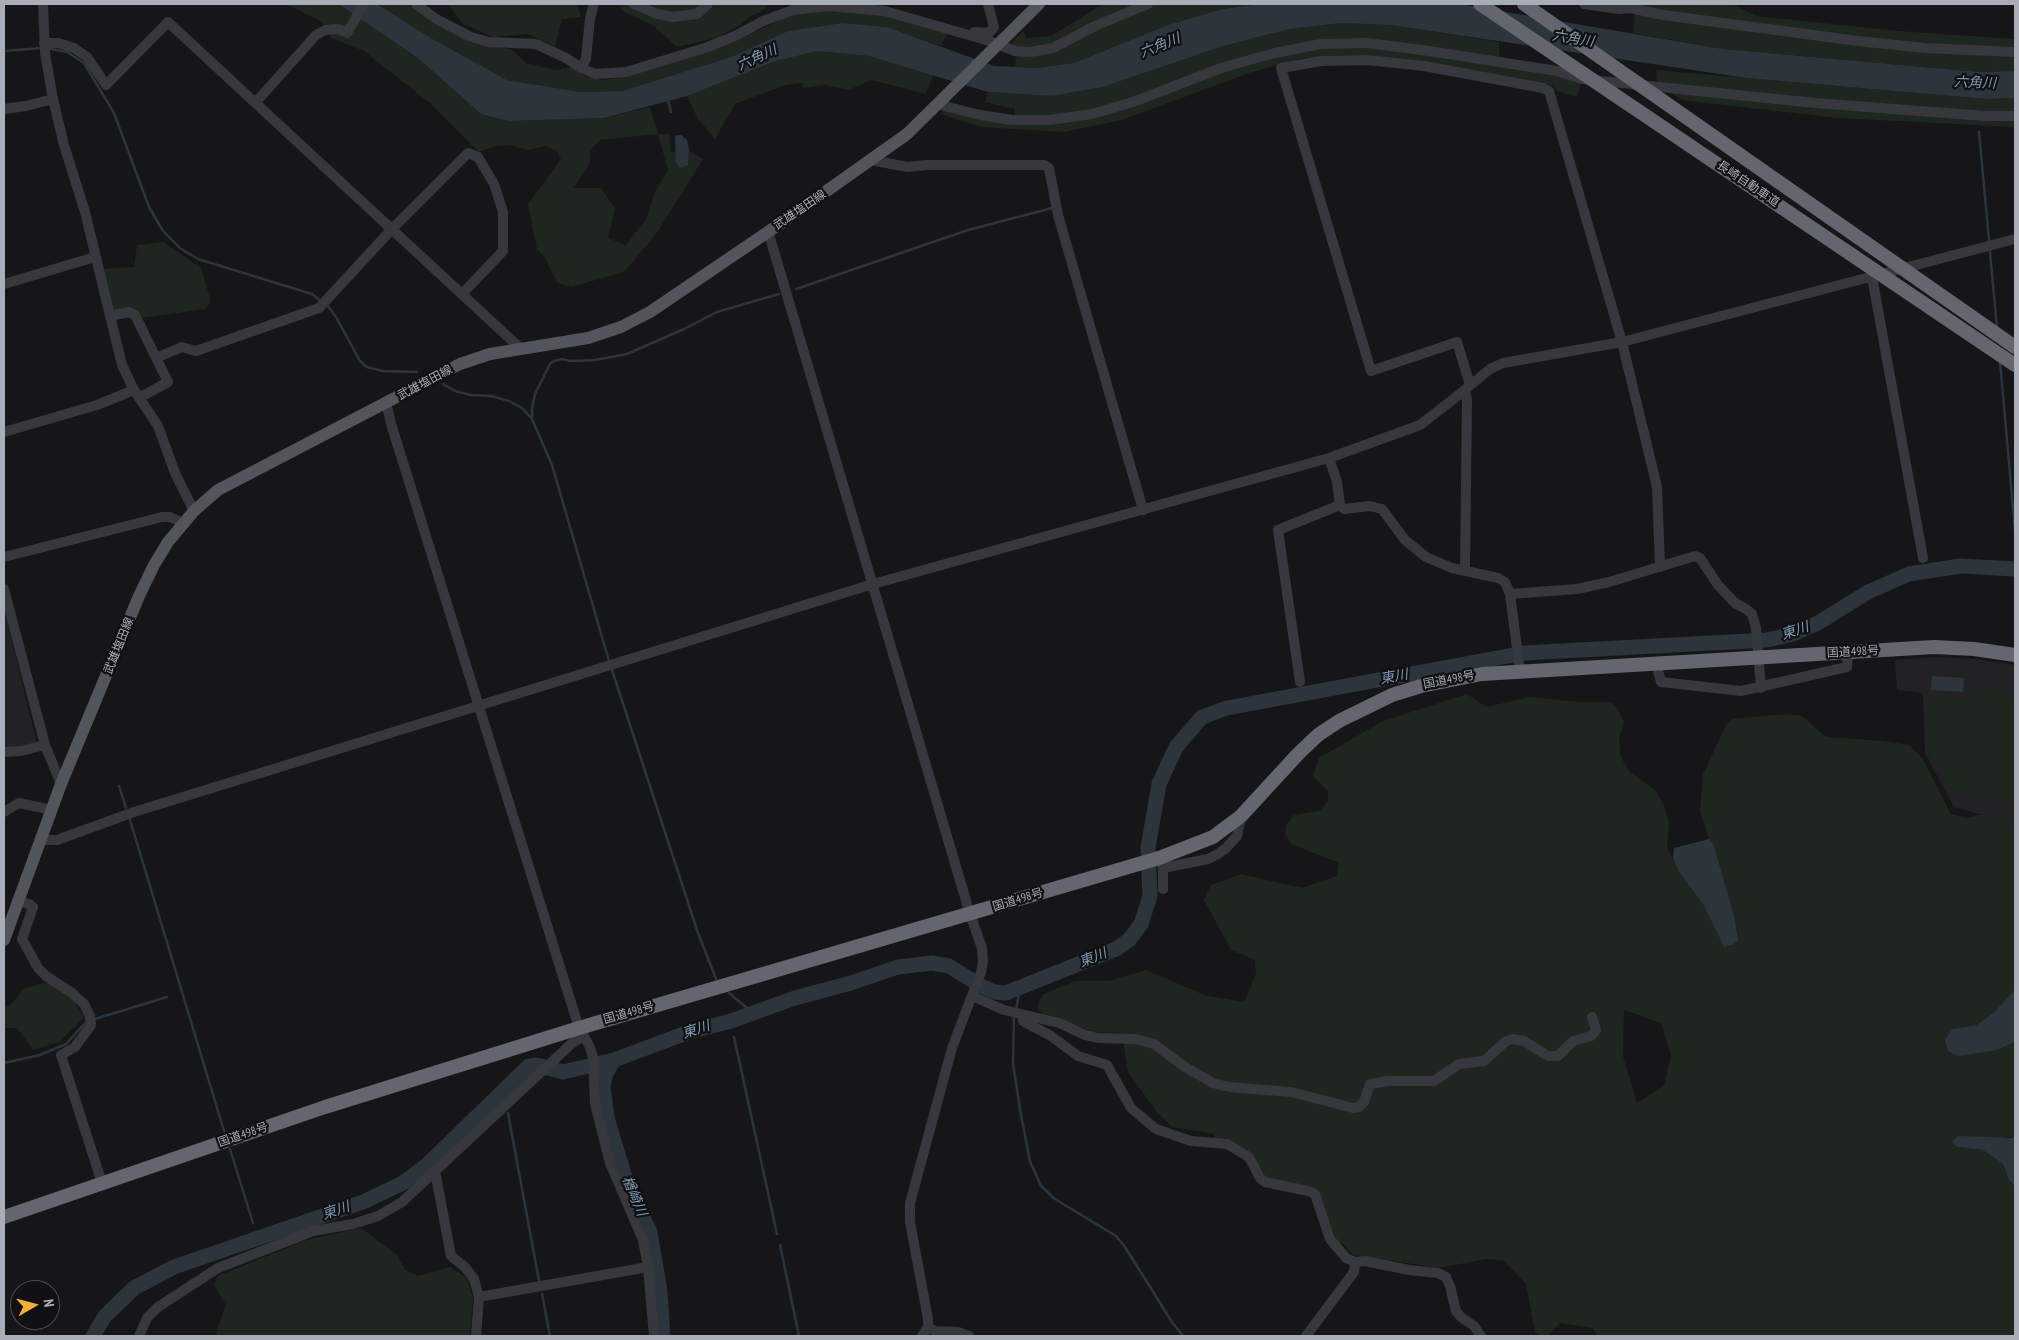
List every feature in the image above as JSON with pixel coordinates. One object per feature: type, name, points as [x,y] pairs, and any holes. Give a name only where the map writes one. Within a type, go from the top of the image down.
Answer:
[{"type":"highway","name":"長崎自動車道","points":[[1480,4],[2015,365]]},
{"type":"highway","name":"長崎自動車道","points":[[1524,4],[2015,347]]},
{"type":"highway","name":"国道498号","points":[[4,1216],[325,1106],[581,1032],[1137,865],[1161,863],[1213,836],[1241,816],[1298,754],[1318,736],[1364,707],[1392,695],[1421,686],[1519,668],[1656,663],[1757,653],[1848,652],[1934,647],[1974,649],[2015,655]]},
{"type":"main road","name":"武雄塩田線","points":[[4,940],[40,840],[139,596],[168,542],[194,510],[218,490],[460,364],[490,354],[588,338],[621,327],[650,312],[907,134],[993,46],[1038,4]]},
{"type":"street","points":[[43,4],[44,48],[53,99],[64,145],[85,212],[94,257],[122,364],[137,394],[158,426],[175,473],[194,510]]},
{"type":"street","points":[[256,102],[316,35],[325,30],[338,29],[347,33],[348,28],[364,4]]},
{"type":"street","points":[[416,4],[436,19],[471,37],[489,42],[536,44],[595,74],[626,72],[705,48],[737,35],[763,21],[793,10],[828,6],[884,11],[986,40],[993,46],[1030,52],[1053,48],[1095,26],[1148,4]]},
{"type":"street","points":[[581,68],[586,59],[590,18],[594,4]]},
{"type":"street","points":[[634,4],[657,14],[673,17],[697,14],[708,4]]},
{"type":"street","points":[[962,33],[969,31],[989,33],[994,27],[988,4]]},
{"type":"street","points":[[1584,4],[1619,9],[1630,8],[1664,15],[1858,41],[1925,48],[2015,52]]},
{"type":"street","points":[[44,48],[58,43],[74,48],[88,57],[106,85],[168,22],[520,348]]},
{"type":"street","points":[[938,103],[980,115],[1012,120],[1050,120],[1075,117],[1133,102],[1224,67],[1275,53],[1321,44],[1367,43],[1557,71],[1582,79],[1815,103],[1985,116],[2015,116]]},
{"type":"street","points":[[1465,571],[1468,387],[1457,342],[1371,371],[1282,68],[1322,61],[1367,60],[1424,66],[1544,88],[1549,91],[1622,342],[1657,487],[1660,567]]},
{"type":"street","points":[[4,109],[53,99]]},
{"type":"street","points":[[158,357],[182,347],[196,351],[319,308],[392,229],[468,153],[478,157],[494,184],[503,212],[503,251],[462,294]]},
{"type":"street","points":[[871,160],[907,166],[1044,164],[1049,168],[1058,215],[1143,510]]},
{"type":"street","points":[[768,232],[970,914],[982,948],[983,962],[952,1048],[910,1203],[910,1222],[925,1332],[958,1332],[969,1336]]},
{"type":"street","points":[[40,840],[57,840],[134,812],[873,584],[1329,458],[1420,425],[1490,369],[1504,363],[1622,342],[2015,239]]},
{"type":"street","points":[[4,284],[94,257]]},
{"type":"street","points":[[1872,277],[1923,558]]},
{"type":"street","points":[[4,432],[137,394],[168,382],[158,357],[135,315],[129,312],[110,316]]},
{"type":"street","points":[[386,403],[581,1032],[589,1045],[593,1057],[595,1104],[610,1163],[643,1240],[648,1267],[654,1336]]},
{"type":"street","points":[[1329,458],[1340,505],[1344,509],[1370,506],[1382,509],[1405,540],[1426,557],[1452,568],[1498,578],[1505,582],[1510,594],[1519,668]]},
{"type":"street","points":[[1300,682],[1278,530],[1340,505]]},
{"type":"street","points":[[4,557],[162,517],[170,517],[183,523]]},
{"type":"street","points":[[1510,594],[1577,589],[1609,582],[1695,556],[1700,558],[1718,584],[1735,602],[1752,614],[1756,628],[1762,688]]},
{"type":"street","points":[[4,589],[45,745],[62,784]]},
{"type":"street","points":[[1656,663],[1661,682],[1741,691],[1762,688],[1847,667],[1848,652]]},
{"type":"street","points":[[4,752],[21,751],[45,745]]},
{"type":"street","points":[[4,812],[18,803],[52,810]]},
{"type":"street","points":[[1163,889],[1161,863],[1208,859],[1218,854],[1237,836],[1241,816]]},
{"type":"street","points":[[19,901],[33,907],[22,939],[38,968],[84,1004],[90,1016],[91,1025],[75,1048],[62,1055],[102,1183]]},
{"type":"street","points":[[972,994],[1004,1010],[1059,1023],[1085,1035],[1098,1038],[1136,1039],[1154,1044],[1202,1077],[1229,1087],[1290,1092],[1353,1108],[1359,1107],[1364,1102],[1370,1084],[1388,1081],[1434,1081],[1459,1064],[1484,1061],[1505,1042],[1512,1039],[1524,1041],[1548,1056],[1558,1056],[1573,1041],[1591,1036],[1594,1033],[1596,1030],[1592,1017]]},
{"type":"street","points":[[1023,1016],[1023,1022],[1051,1036],[1078,1056],[1107,1065],[1130,1108],[1156,1129],[1191,1141],[1226,1144],[1249,1157],[1260,1178],[1265,1182],[1315,1194],[1330,1239],[1346,1258],[1355,1262],[1365,1261],[1409,1270],[1438,1273],[1446,1277],[1456,1311],[1474,1326],[1481,1336]]},
{"type":"street","points":[[139,1336],[147,1318],[158,1307],[218,1268],[313,1231],[353,1224],[378,1216],[402,1202],[554,1061],[581,1032]]},
{"type":"street","points":[[435,1171],[451,1256],[465,1267],[474,1279],[479,1297],[476,1336]]},
{"type":"street","points":[[1306,1336],[1354,1272],[1355,1262]]},
{"type":"street","points":[[479,1297],[648,1267]]},
{"type":"shaded area","points":[[286,4],[339,4],[419,59],[481,114],[509,121],[604,118],[650,107],[658,134],[669,134],[671,152],[677,152],[676,162],[688,164],[689,150],[703,159],[656,234],[624,272],[571,287],[557,283],[544,256],[537,249],[528,204],[561,159],[557,151],[545,146],[529,150],[509,145],[496,146],[479,152],[431,104],[364,51],[331,38],[321,21]],"holes":[[[658,134],[668,170],[655,192],[646,219],[626,245],[608,238],[615,208],[601,188],[574,188],[590,162],[590,151],[600,140]]]},
{"type":"shaded area","points":[[377,4],[408,4],[437,25],[472,43],[511,49],[526,63],[556,70],[572,67],[586,77],[603,80],[628,76],[738,40],[788,16],[824,9],[885,14],[947,34],[941,46],[887,27],[842,23],[788,31],[731,57],[622,91],[581,92],[507,80],[431,38]]},
{"type":"shaded area","points":[[448,4],[577,4],[581,17],[562,19],[555,47],[528,34],[493,37],[463,24]]},
{"type":"shaded area","points":[[618,4],[768,4],[763,11],[751,16],[740,25],[716,38],[677,47],[654,26],[624,12]]},
{"type":"shaded area","points":[[1103,4],[1260,4],[1222,9],[1168,25],[1074,63],[1036,68],[1015,67],[1017,48],[1009,45],[1023,31],[1026,38],[1051,36]]},
{"type":"shaded area","points":[[1636,4],[1732,4],[1756,16],[1898,31],[2015,39],[2015,71],[1979,72],[1723,49],[1633,33]]},
{"type":"shaded area","points":[[1341,23],[1390,25],[1499,42],[1499,66],[1556,74],[1581,83],[1577,97],[1557,91],[1552,85],[1424,62],[1355,55],[1299,59],[1249,73],[1122,120],[1064,132],[980,127],[941,114],[944,109],[1015,123],[1015,109],[985,102],[988,92],[1053,96],[1103,87],[1223,46],[1290,29]]},
{"type":"shaded area","points":[[818,51],[869,56],[933,75],[926,94],[871,80],[849,90],[825,85],[803,88],[802,83],[785,85],[735,104],[715,139],[698,119],[687,96],[776,61]]},
{"type":"shaded area","points":[[1656,70],[1986,99],[2015,98],[2015,127],[1838,118],[1681,100],[1657,81]]},
{"type":"shaded area","points":[[163,242],[201,268],[211,302],[205,309],[141,318],[134,308],[112,313],[103,269],[134,267],[137,245]]},
{"type":"shaded area","points":[[4,610],[37,743],[4,748]]},
{"type":"shaded area","points":[[1934,657],[1977,659],[2015,665],[2015,824],[1954,807],[1925,753],[1923,693],[1897,690],[1895,660]]},
{"type":"shaded area","points":[[1971,685],[2015,697],[2015,805],[1951,788],[1929,754],[1928,695],[1968,699]]},
{"type":"shaded area","points":[[1467,694],[1486,707],[1530,697],[1580,702],[1610,702],[1617,708],[1624,722],[1619,740],[1621,757],[1629,771],[1656,791],[1664,806],[1669,823],[1667,847],[1679,872],[1703,904],[1724,947],[1713,843],[1709,839],[1700,811],[1703,774],[1726,725],[1733,719],[1785,714],[1802,716],[1826,737],[1884,741],[1909,745],[1923,759],[1951,814],[1965,818],[1984,814],[2015,821],[2015,990],[1994,1012],[1977,1025],[1952,1029],[1997,1050],[2015,1042],[2015,1136],[1957,1147],[1983,1150],[2003,1164],[2009,1180],[2015,1186],[2015,1336],[1598,1336],[1592,1328],[1560,1323],[1548,1336],[1541,1336],[1535,1332],[1526,1284],[1504,1261],[1487,1259],[1439,1268],[1353,1255],[1341,1242],[1337,1242],[1319,1193],[1266,1178],[1252,1155],[1214,1138],[1214,1134],[1172,1127],[1156,1111],[1128,1072],[1122,1033],[1093,1032],[1065,1021],[1044,1016],[1038,1008],[1039,1001],[1044,994],[1075,981],[1109,981],[1146,970],[1207,996],[1244,1002],[1256,974],[1255,960],[1231,950],[1204,900],[1211,885],[1241,874],[1302,888],[1337,876],[1339,863],[1291,844],[1285,834],[1286,825],[1294,815],[1319,811],[1328,802],[1328,791],[1313,776],[1319,758],[1383,721]],"holes":[[[1624,1010],[1661,1023],[1671,1055],[1664,1086],[1637,1103],[1623,1056]]]},
{"type":"shaded area","points":[[48,982],[73,1000],[84,1017],[61,1041],[33,1050],[17,1028],[4,1028],[4,1005],[10,1006],[23,989]]},
{"type":"shaded area","points":[[361,1228],[397,1255],[405,1270],[418,1276],[450,1267],[467,1278],[473,1298],[470,1336],[217,1336],[216,1332],[226,1305],[214,1285],[218,1276],[303,1241]]},
{"type":"water","name":"六角川","points":[[339,4],[377,4],[431,38],[507,80],[581,92],[622,91],[731,57],[788,31],[842,23],[887,27],[994,66],[1036,68],[1074,63],[1168,25],[1222,9],[1260,4],[1459,4],[1723,49],[1979,72],[2015,71],[2015,98],[1986,99],[1747,78],[1390,25],[1341,23],[1290,29],[1223,46],[1103,87],[1053,96],[988,92],[869,56],[818,51],[776,61],[687,96],[604,118],[509,121],[481,114],[419,59]]},
{"type":"water","points":[[678,135],[687,140],[689,150],[688,165],[680,168],[676,162],[675,136]]},
{"type":"water","points":[[1932,676],[1964,678],[1963,692],[1931,690]]},
{"type":"water","points":[[1709,839],[1713,843],[1734,916],[1738,941],[1724,947],[1703,904],[1679,872],[1673,858],[1674,848]]},
{"type":"water","points":[[2015,990],[2015,1042],[1997,1050],[1958,1056],[1948,1051],[1945,1040],[1952,1029],[1977,1025],[1994,1012]]},
{"type":"water","points":[[1958,1136],[2011,1138],[2015,1136],[2015,1186],[2009,1180],[2003,1164],[1983,1150],[1957,1147],[1952,1142]]},
{"type":"waterway","points":[[4,51],[41,48]]},
{"type":"waterway","points":[[46,48],[67,52],[84,63],[114,113],[149,207],[163,231],[180,248],[198,259],[312,294],[322,302]]},
{"type":"waterway","points":[[668,100],[671,112]]},
{"type":"waterway","points":[[1979,132],[1989,240]]},
{"type":"waterway","points":[[796,289],[968,230],[1052,208]]},
{"type":"waterway","points":[[1990,252],[1997,328]]},
{"type":"waterway","points":[[532,417],[535,394],[550,364],[554,361],[562,359],[570,361],[595,360],[627,354],[717,312],[779,294]]},
{"type":"waterway","points":[[327,305],[336,317],[360,361],[367,367],[383,371],[417,372]]},
{"type":"waterway","points":[[2000,361],[2015,531]]},
{"type":"waterway","points":[[443,384],[455,391],[471,395],[491,396],[509,401],[522,408],[532,419],[552,465],[609,661]]},
{"type":"waterway","name":"東川","points":[[93,1336],[105,1316],[134,1288],[174,1267],[363,1202],[403,1183],[427,1165],[529,1066],[537,1065],[563,1072],[614,1060],[689,1032],[731,1021],[795,998],[851,983],[898,967],[932,963],[949,966],[981,986],[994,992],[1006,993],[1116,949],[1129,940],[1141,924],[1150,896],[1148,848],[1159,784],[1176,747],[1202,717],[1227,708],[1524,653],[1767,640],[1793,634],[1818,623],[1868,592],[1909,574],[1960,566],[2015,569]]},
{"type":"waterway","points":[[611,667],[698,933],[716,979]]},
{"type":"waterway","points":[[119,786],[126,808]]},
{"type":"waterway","points":[[130,820],[224,1131]]},
{"type":"waterway","points":[[1016,1010],[1020,988]]},
{"type":"waterway","points":[[729,993],[753,1013]]},
{"type":"waterway","points":[[95,1019],[167,997]]},
{"type":"waterway","points":[[1014,1015],[1013,1064],[1021,1115],[1030,1161],[1041,1186],[1055,1199],[1116,1236],[1183,1336]]},
{"type":"waterway","points":[[4,1063],[40,1055],[66,1044],[85,1023]]},
{"type":"waterway","points":[[734,1037],[777,1234]]},
{"type":"waterway","name":"楢崎川","points":[[614,1060],[606,1073],[603,1086],[607,1118],[627,1184],[650,1232],[660,1291],[663,1336]]},
{"type":"waterway","points":[[508,1113],[539,1281]]},
{"type":"waterway","points":[[230,1149],[253,1223]]},
{"type":"waterway","name":"東川","points":[[256,1234],[257,1238]]},
{"type":"waterway","points":[[780,1245],[799,1336]]},
{"type":"waterway","points":[[542,1294],[550,1336]]}]
